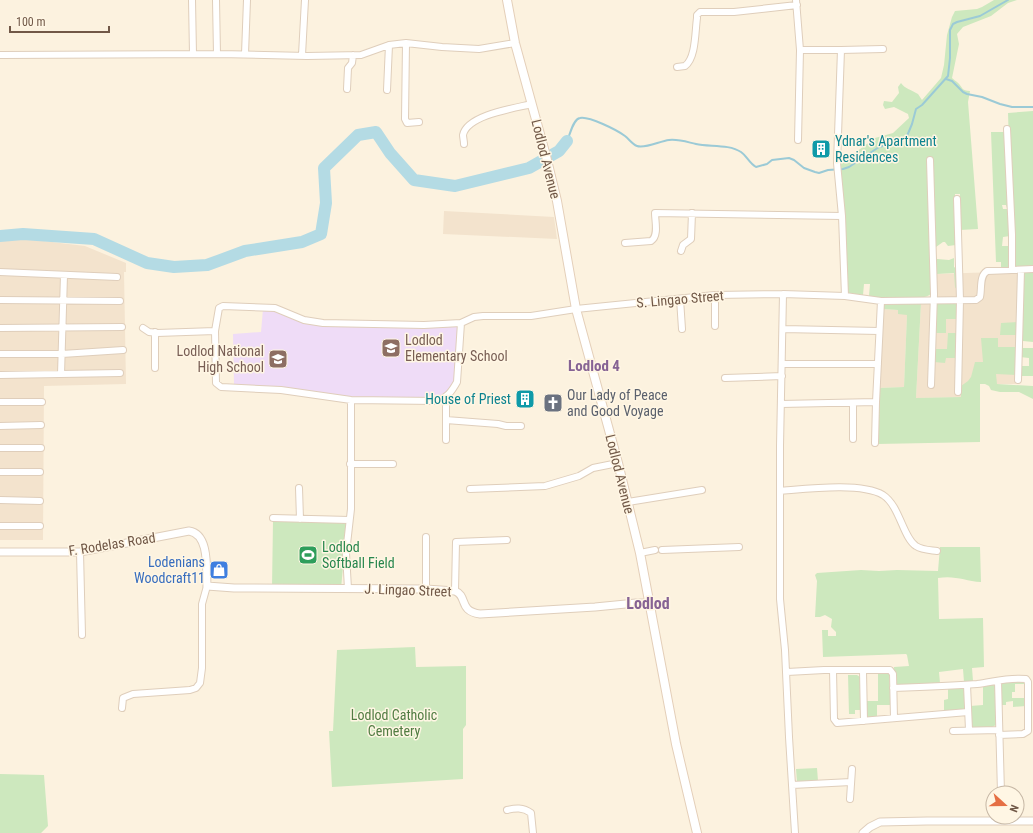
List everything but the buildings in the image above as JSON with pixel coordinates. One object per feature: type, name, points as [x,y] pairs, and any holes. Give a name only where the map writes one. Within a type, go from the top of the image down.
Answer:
[{"type":"main road","name":"Lodlod Avenue","points":[[507,0],[515,43],[546,156],[560,220],[576,309],[618,463],[640,553],[676,744],[697,833]]},
{"type":"street","points":[[192,0],[193,54]]},
{"type":"street","points":[[216,0],[217,54]]},
{"type":"street","points":[[245,54],[247,0]]},
{"type":"street","points":[[302,56],[305,0]]},
{"type":"street","points":[[678,67],[685,66],[693,53],[697,15],[700,12],[734,12],[797,2],[800,50],[798,140]]},
{"type":"street","points":[[0,55],[360,55],[390,45],[406,43],[442,48],[478,49],[515,43]]},
{"type":"street","points":[[406,43],[404,119],[407,123],[419,122]]},
{"type":"street","points":[[388,90],[390,45]]},
{"type":"street","points":[[800,50],[883,49]]},
{"type":"street","points":[[841,50],[837,163],[842,216],[845,296]]},
{"type":"street","points":[[347,90],[348,68],[352,63],[353,55]]},
{"type":"street","points":[[464,144],[463,135],[471,123],[487,116],[532,104]]},
{"type":"street","points":[[1007,129],[1012,235],[1012,269],[1033,269]]},
{"type":"street","points":[[930,160],[934,301],[931,384]]},
{"type":"street","points":[[957,199],[960,300],[958,392]]},
{"type":"street","points":[[625,243],[651,241],[654,239],[656,234],[655,213],[842,216]]},
{"type":"street","points":[[681,251],[683,245],[691,239],[692,213]]},
{"type":"street","name":"S. Lingao Street","points":[[215,331],[219,308],[223,306],[275,308],[304,320],[323,323],[424,325],[461,323],[474,317],[483,316],[521,316],[715,295],[783,294],[845,296],[881,302],[976,300],[981,294],[982,276],[986,271],[1012,269]]},
{"type":"street","points":[[1018,380],[1021,270]]},
{"type":"street","points":[[0,272],[117,277]]},
{"type":"street","points":[[61,374],[64,275]]},
{"type":"street","points":[[783,294],[780,599],[787,672],[788,737],[795,833]]},
{"type":"street","points":[[715,295],[715,326]]},
{"type":"street","points":[[680,299],[682,329]]},
{"type":"street","points":[[0,300],[63,302],[120,301]]},
{"type":"street","points":[[875,443],[881,302]]},
{"type":"street","points":[[143,328],[149,332],[215,331],[216,383],[221,387],[280,390],[350,400],[437,402],[445,399],[454,388],[458,376],[461,323]]},
{"type":"street","points":[[0,328],[122,327]]},
{"type":"street","points":[[783,330],[879,331]]},
{"type":"street","points":[[155,332],[155,368]]},
{"type":"street","points":[[0,354],[62,354],[123,350]]},
{"type":"street","points":[[782,364],[878,364]]},
{"type":"street","points":[[0,375],[120,374]]},
{"type":"street","points":[[725,378],[782,376]]},
{"type":"street","points":[[445,399],[446,440]]},
{"type":"street","points":[[348,589],[346,553],[351,509],[350,400]]},
{"type":"street","points":[[0,402],[42,402]]},
{"type":"street","points":[[781,404],[876,402]]},
{"type":"street","points":[[853,403],[853,439]]},
{"type":"street","points":[[446,420],[521,426]]},
{"type":"street","points":[[0,426],[42,425]]},
{"type":"street","points":[[0,448],[41,448]]},
{"type":"street","points":[[470,489],[546,486],[579,476],[593,468],[618,463]]},
{"type":"street","points":[[350,464],[393,464]]},
{"type":"street","points":[[0,472],[40,472]]},
{"type":"street","points":[[300,488],[300,519]]},
{"type":"street","points":[[780,491],[837,488],[854,488],[875,491],[883,495],[891,503],[913,544],[920,548],[937,551]]},
{"type":"street","points":[[628,502],[702,490]]},
{"type":"street","points":[[0,500],[40,501]]},
{"type":"street","points":[[273,518],[349,520]]},
{"type":"street","points":[[0,526],[40,526]]},
{"type":"street","name":"F. Rodelas Road","points":[[0,552],[80,552],[181,532],[194,532],[199,535],[202,540],[205,555],[207,586]]},
{"type":"street","points":[[426,537],[426,589]]},
{"type":"street","points":[[455,591],[456,542],[507,540]]},
{"type":"street","points":[[662,550],[739,547]]},
{"type":"street","points":[[640,553],[655,550]]},
{"type":"street","points":[[80,552],[82,634]]},
{"type":"street","points":[[122,708],[123,698],[133,694],[190,690],[196,688],[200,683],[202,668],[202,604],[207,586]]},
{"type":"street","name":"J. Lingao Street","points":[[207,586],[215,588],[426,589],[455,591],[461,595],[469,610],[473,613],[480,614],[649,603]]},
{"type":"street","points":[[787,672],[833,670],[892,671],[894,688],[894,718]]},
{"type":"street","points":[[833,670],[835,721],[840,723],[968,712]]},
{"type":"street","points":[[863,671],[864,721]]},
{"type":"street","points":[[894,688],[967,685],[1005,679],[1024,679],[1028,682],[1028,731],[1025,734],[969,730],[953,731]]},
{"type":"street","points":[[998,681],[1001,785]]},
{"type":"street","points":[[967,685],[969,730]]},
{"type":"street","points":[[850,799],[852,769]]},
{"type":"street","points":[[792,785],[851,782]]},
{"type":"street","points":[[507,810],[517,808],[527,810],[531,813],[533,833]]},
{"type":"street","points":[[863,833],[870,827],[880,822],[985,819]]},
{"type":"shaded area","points":[[444,211],[554,217],[557,239],[443,234]]},
{"type":"shaded area","points":[[10,237],[85,246],[126,263],[126,272],[124,272],[126,384],[44,386],[43,540],[0,540],[0,239]]},
{"type":"shaded area","points":[[1023,271],[1019,384],[980,384],[980,397],[916,398],[921,303],[936,303],[937,274]]},
{"type":"shaded area","name":"Lodlod Elementary School","points":[[273,308],[301,322],[324,326],[459,326],[454,381],[451,389],[444,395],[434,399],[374,398],[323,395],[234,384],[233,334],[261,332],[263,309]]},
{"type":"shaded area","points":[[882,309],[898,310],[907,315],[904,387],[878,388]]},
{"type":"green space","points":[[994,0],[1017,0],[1008,3],[991,16],[963,27],[957,34],[959,44],[952,78],[964,89],[970,91],[968,102],[978,229],[960,230],[960,194],[955,194],[956,245],[948,246],[945,242],[943,242],[936,247],[933,159],[932,157],[928,157],[931,294],[926,297],[911,299],[875,297],[869,296],[870,284],[864,284],[863,295],[847,293],[840,162],[848,158],[875,138],[893,133],[909,118],[908,114],[894,107],[885,109],[883,105],[884,101],[892,102],[899,93],[898,87],[901,83],[918,94],[922,100],[941,78],[947,35],[955,11],[977,9]]},
{"type":"green space","points":[[1033,111],[1033,267],[1013,267],[1008,113]]},
{"type":"green space","points":[[991,132],[1006,132],[1009,208],[1007,208],[1006,205],[1002,205],[1003,209],[1009,209],[1010,236],[1003,237],[1002,246],[1010,246],[1009,267],[1001,267],[1001,262],[996,262]]},
{"type":"green space","points":[[954,258],[954,267],[957,269],[957,290],[955,287],[954,273],[937,274],[937,259],[949,260]]},
{"type":"green space","points":[[1023,271],[1033,271],[1033,342],[1023,341],[1023,348],[1033,348],[1033,376],[1020,376],[1020,366],[1029,366],[1029,358],[1020,357]]},
{"type":"green space","points":[[921,303],[916,398],[961,397],[961,386],[971,377],[975,362],[983,362],[981,338],[998,338],[998,347],[1017,347],[1016,375],[996,374],[997,384],[1033,386],[1033,399],[1019,392],[1000,392],[991,390],[989,386],[985,384],[980,384],[980,442],[877,444],[878,388],[904,387],[907,315],[898,314],[898,310],[882,309],[883,305]]},
{"type":"green space","points":[[936,303],[957,303],[957,319],[946,319],[946,333],[935,333]]},
{"type":"green space","points":[[1018,322],[1017,335],[1000,335],[1001,323]]},
{"type":"green space","points":[[948,333],[957,333],[956,358],[946,358],[945,363],[934,362],[934,349],[947,349]]},
{"type":"green space","name":"Lodlod Softball Field","points":[[273,521],[347,522],[341,589],[272,587]]},
{"type":"green space","points":[[940,547],[980,547],[981,582],[955,578],[938,578],[939,619],[983,618],[984,667],[972,668],[973,681],[964,682],[963,669],[939,672],[940,683],[897,686],[895,684],[894,667],[909,666],[906,654],[823,657],[822,630],[828,630],[828,636],[836,636],[836,632],[831,627],[832,619],[825,615],[815,617],[817,581],[815,575],[817,573],[861,570],[938,571]]},
{"type":"green space","name":"Lodlod Catholic Cemetery","points":[[415,647],[416,667],[466,666],[466,725],[463,729],[463,779],[332,787],[329,731],[333,731],[337,650]]},
{"type":"green space","points":[[878,672],[889,674],[891,705],[877,705],[877,718],[867,717],[866,701],[878,701]]},
{"type":"green space","points":[[848,675],[857,675],[860,677],[861,710],[855,710],[855,714],[849,714]]},
{"type":"green space","points":[[1022,681],[1025,684],[1015,684],[1015,692],[1012,692],[1012,698],[1026,698],[1026,706],[1013,707],[1013,701],[1006,702],[1006,705],[1002,705],[1000,697],[1002,682]]},
{"type":"green space","points":[[983,685],[995,686],[996,725],[992,727],[973,728],[971,726],[970,706],[983,705]]},
{"type":"green space","points":[[948,688],[964,688],[965,710],[944,712],[944,700],[948,699]]},
{"type":"green space","points":[[817,768],[818,781],[797,782],[796,769]]},
{"type":"green space","points":[[0,774],[44,775],[48,826],[41,833],[0,833]]},
{"type":"waterway","points":[[567,141],[575,121],[580,118],[584,118],[596,121],[616,130],[640,147],[669,140],[680,140],[701,145],[736,149],[756,167],[767,164],[772,160],[789,158],[804,168],[819,173],[828,170],[843,169],[849,167],[879,147],[898,142],[907,136],[916,109],[922,105],[948,76],[950,58],[950,30],[953,24],[980,16],[1008,0]]},
{"type":"waterway","points":[[946,79],[952,81],[967,94],[982,97],[1012,107],[1033,107]]},
{"type":"waterway","points":[[0,236],[23,234],[94,239],[147,263],[174,267],[207,265],[245,251],[302,242],[321,234],[326,203],[324,168],[358,135],[376,132],[390,153],[414,180],[455,186],[529,168],[559,151],[567,141]]},
{"type":"place","name":"Ydnar's Apartment Residences","points":[[821,149]]},
{"type":"place","name":"Lodlod Elementary School","points":[[391,348]]},
{"type":"place","name":"Lodlod National High School","points":[[278,359]]},
{"type":"place","name":"House of Priest","points":[[525,399]]},
{"type":"place","name":"Our Lady of Peace and Good Voyage","points":[[553,403]]},
{"type":"place","name":"Lodlod Softball Field","points":[[308,555]]},
{"type":"place","name":"Lodenians Woodcraft11","points":[[219,570]]},
{"type":"district","name":"Lodlod 4","points":[[594,366]]},
{"type":"district","name":"Lodlod","points":[[648,603]]}]
